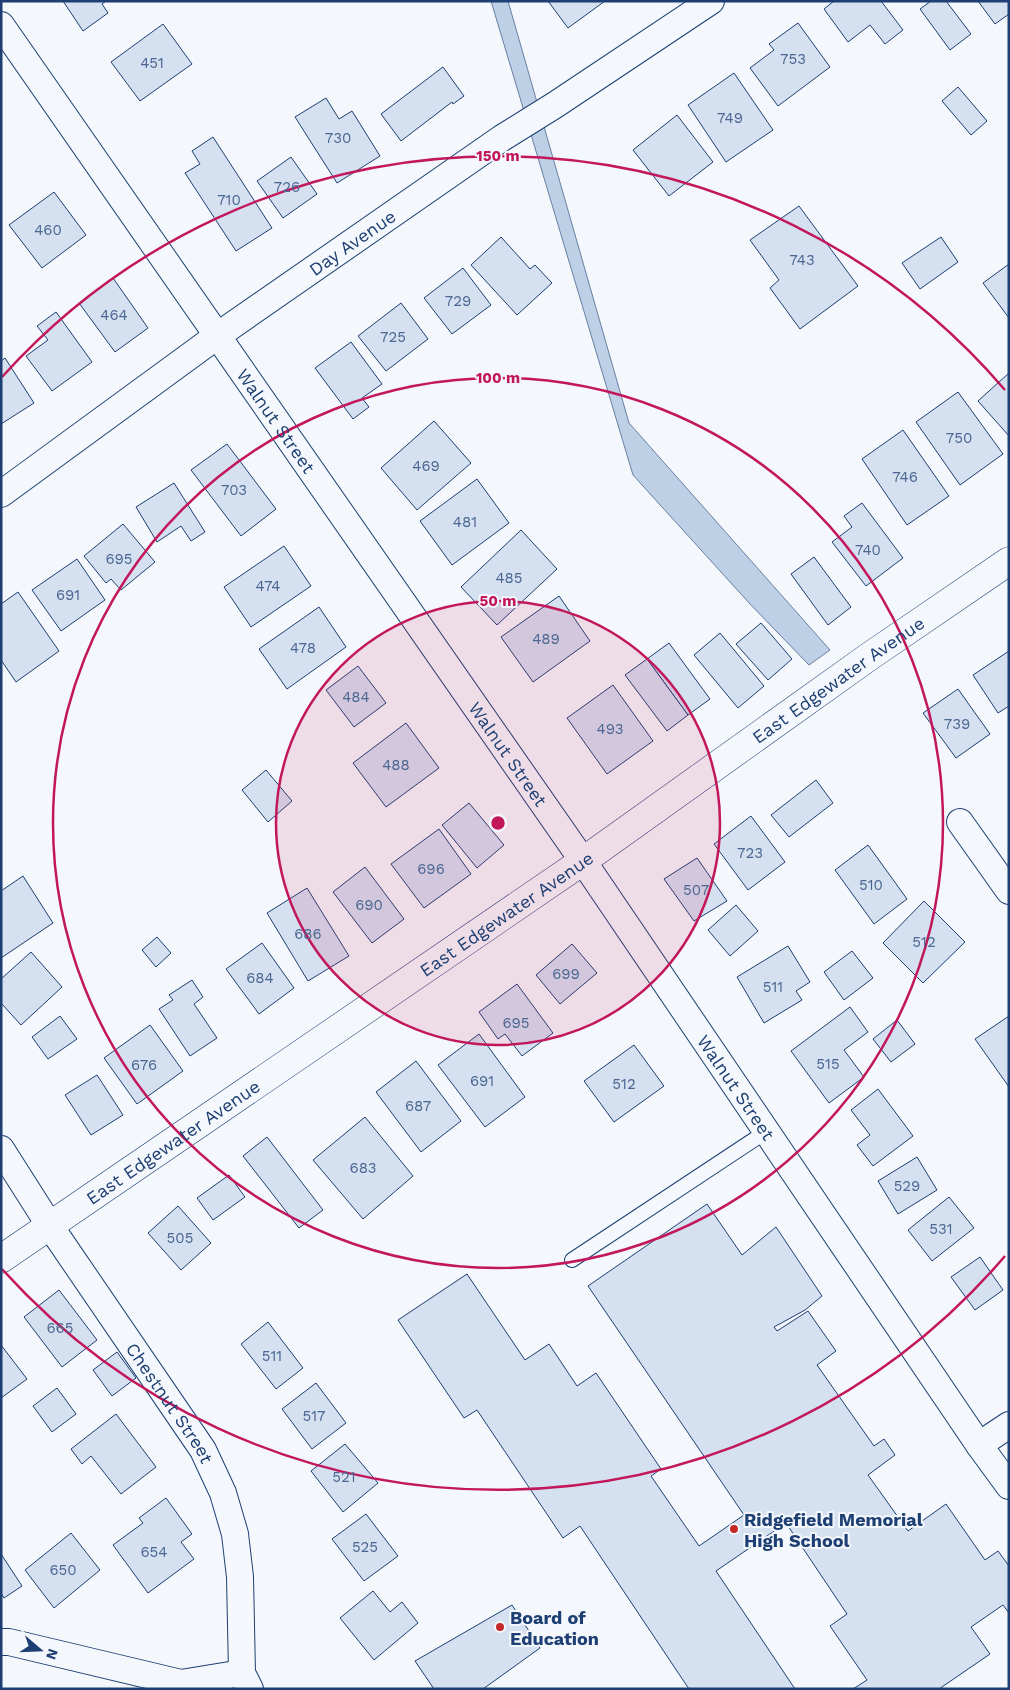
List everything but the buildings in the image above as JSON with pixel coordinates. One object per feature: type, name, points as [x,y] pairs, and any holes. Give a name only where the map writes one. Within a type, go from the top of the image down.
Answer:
[{"type":"street","name":"Day Avenue","points":[[1,494],[217,336],[502,138],[556,105],[711,1]]},
{"type":"street","name":"Walnut Street","points":[[1,25],[583,861],[979,1445],[1009,1486]]},
{"type":"street","name":"East Edgewater Avenue","points":[[1,1258],[583,861],[870,656],[1009,561]]},
{"type":"street","points":[[960,822],[1009,891]]},
{"type":"street","name":"Chestnut Street","points":[[1,1149],[50,1226],[203,1450],[223,1493],[235,1534],[240,1577],[246,1681]]},
{"type":"street","points":[[979,1445],[1009,1425]]},
{"type":"street","points":[[1,1642],[10,1642],[181,1683],[246,1681]]},
{"type":"lane","points":[[572,1260],[767,1131]]},
{"type":"water","points":[[491,1],[508,1],[629,423],[830,650],[809,665],[750,604],[633,475]]},
{"type":"place","name":"Ridgefield Memorial High School","points":[[734,1529]]},
{"type":"place","name":"Board of Education","points":[[500,1627]]}]
